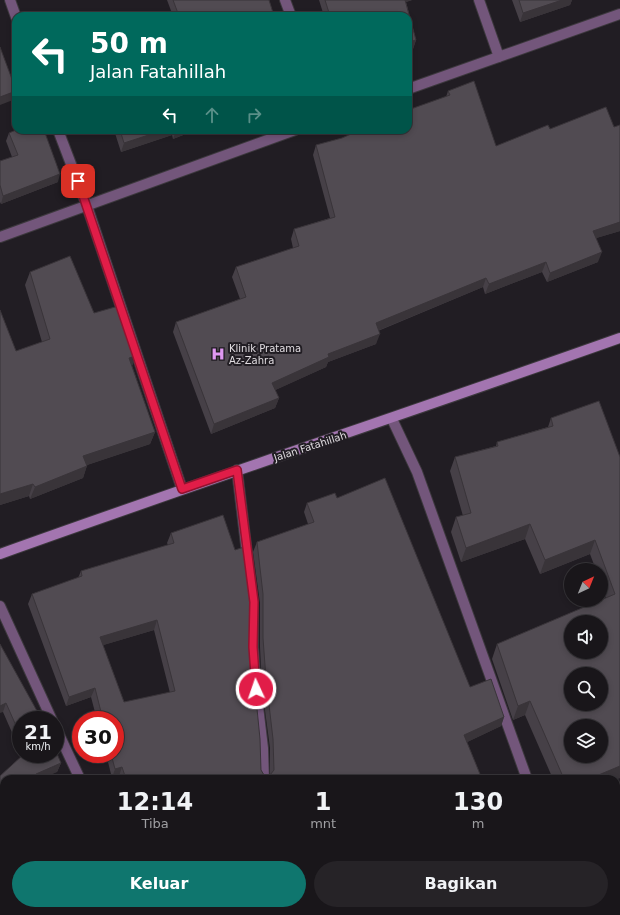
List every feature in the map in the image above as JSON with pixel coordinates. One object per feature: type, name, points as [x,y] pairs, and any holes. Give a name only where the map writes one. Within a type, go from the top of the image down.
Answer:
[{"type":"street","points":[[10,0],[14,12]]},
{"type":"street","points":[[285,0],[290,12]]},
{"type":"street","points":[[479,0],[499,57]]},
{"type":"street","points":[[412,88],[620,14]]},
{"type":"street","points":[[60,134],[87,206],[182,489]]},
{"type":"street","points":[[0,237],[284,134]]},
{"type":"street","name":"Jalan Fatahillah","points":[[0,554],[182,489],[392,419],[620,338]]},
{"type":"street","points":[[392,419],[417,472],[526,775]]},
{"type":"street","points":[[237,470],[254,602],[253,647],[263,748],[264,775]]},
{"type":"street","points":[[0,606],[48,711]]},
{"type":"street","points":[[64,745],[78,775]]},
{"type":"building","points":[[173,0],[269,0],[273,12],[178,12]]},
{"type":"building","points":[[325,0],[405,0],[408,12],[329,12]]},
{"type":"building","points":[[519,0],[562,0],[523,13]]},
{"type":"building","points":[[412,25],[416,40],[412,41]]},
{"type":"building","points":[[0,47],[12,79],[12,92],[0,97]]},
{"type":"building","points":[[474,81],[496,146],[548,125],[550,129],[606,107],[614,127],[620,125],[620,222],[593,231],[602,252],[550,273],[546,262],[489,284],[486,278],[376,323],[380,334],[328,354],[329,357],[272,383],[279,398],[214,424],[176,322],[246,297],[236,267],[299,246],[294,229],[335,217],[316,145],[351,134],[412,134],[412,109],[450,95],[448,91]]},
{"type":"building","points":[[12,132],[12,134],[45,134],[60,174],[3,196],[0,185],[0,161],[18,155],[9,133]]},
{"type":"building","points":[[121,134],[152,134],[124,143]]},
{"type":"building","points":[[70,256],[94,313],[122,305],[136,356],[129,358],[155,432],[83,456],[87,466],[35,487],[33,484],[0,494],[0,310],[16,351],[50,339],[30,272]]},
{"type":"building","points":[[599,401],[620,457],[620,766],[599,775],[562,775],[530,701],[518,706],[497,644],[564,616],[564,659],[608,659],[608,615],[565,615],[584,607],[608,607],[608,597],[615,594],[608,575],[608,563],[604,563],[595,540],[545,560],[530,524],[466,548],[456,517],[471,513],[455,457],[498,446],[497,442],[553,426],[551,418]]},
{"type":"building","points":[[385,478],[470,687],[491,679],[504,717],[464,735],[480,775],[270,775],[274,770],[273,739],[266,679],[263,638],[263,594],[257,542],[314,522],[307,503],[335,493],[337,498]]},
{"type":"building","points":[[223,515],[235,550],[244,547],[250,594],[250,638],[260,739],[261,770],[264,775],[125,775],[122,767],[115,769],[113,763],[124,763],[124,711],[101,711],[95,688],[69,697],[32,594],[82,576],[81,571],[174,543],[171,533]],"holes":[[[157,620],[175,691],[124,702],[100,637]]]},
{"type":"building","points":[[0,644],[37,711],[12,711],[12,717],[6,703],[0,706]]},
{"type":"building","points":[[14,763],[61,763],[36,774],[37,775],[1,775]]},
{"type":"place","name":"Klinik Pratama Az-Zahra","points":[[218,354]]},
{"type":"route","points":[[78,181],[182,489],[237,470],[254,602],[253,647],[256,689]]}]
